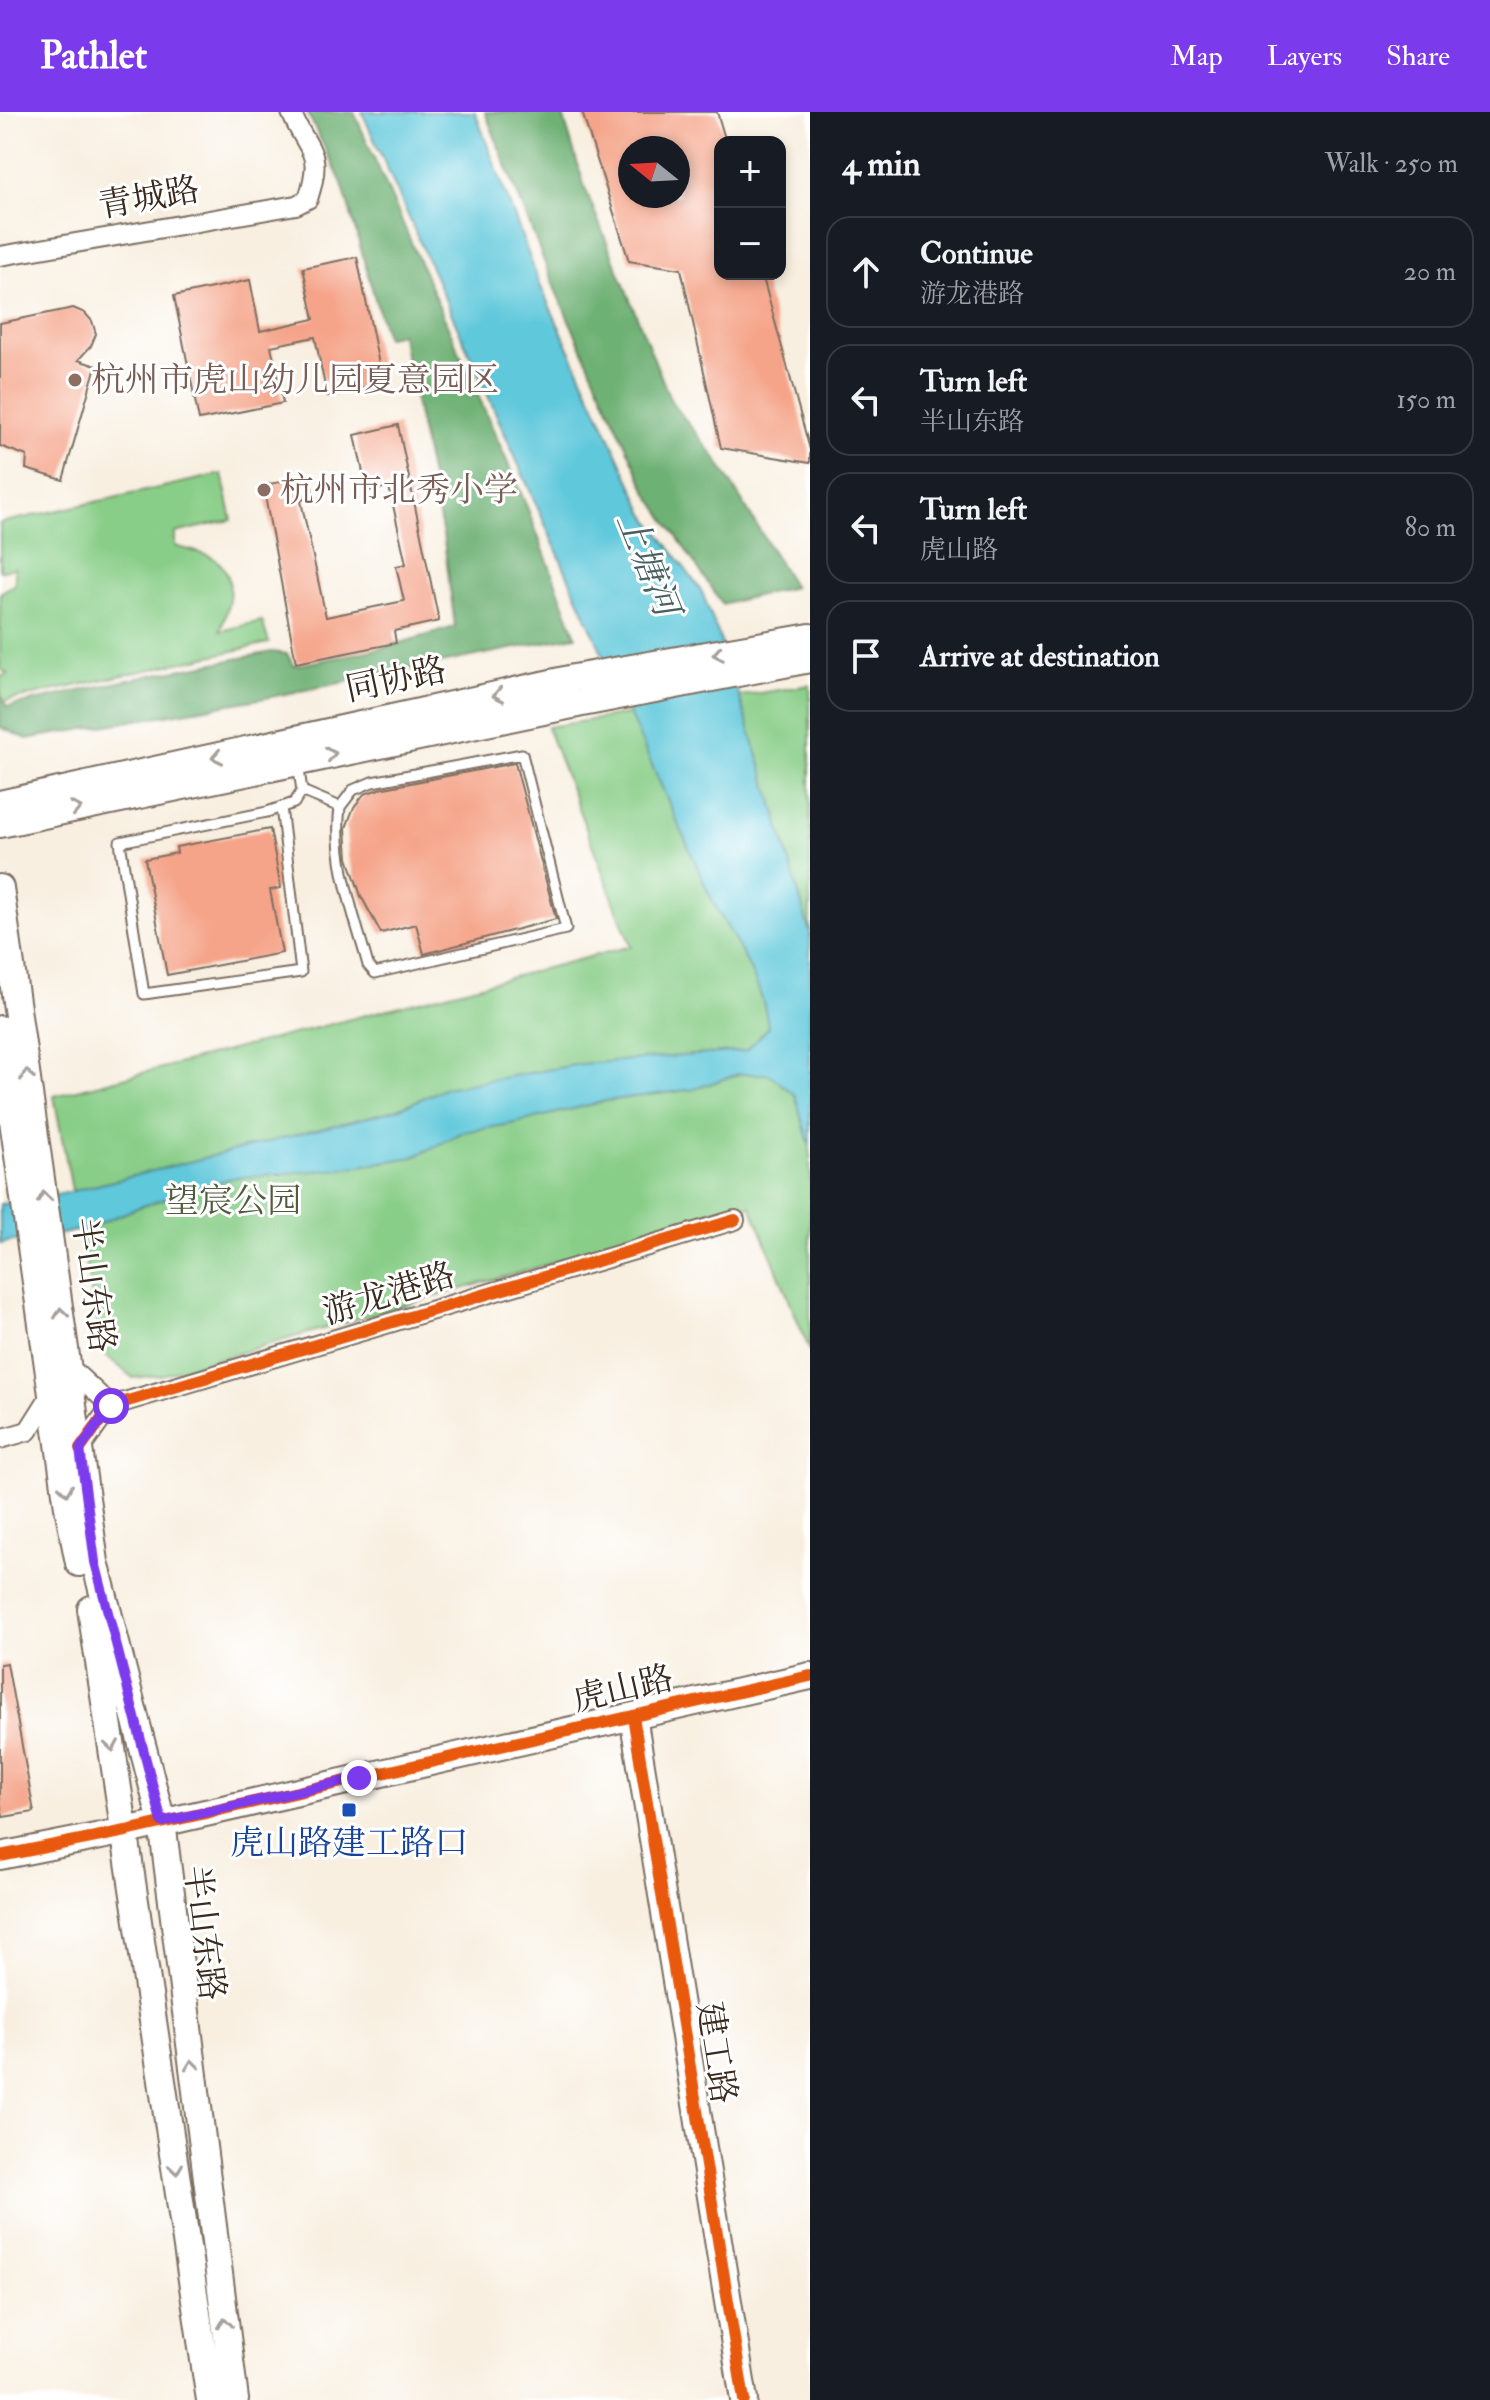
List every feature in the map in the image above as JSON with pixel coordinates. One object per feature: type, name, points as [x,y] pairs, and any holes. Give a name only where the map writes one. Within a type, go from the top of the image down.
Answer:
[{"type":"main road","name":"同协路","points":[[0,804],[578,690],[803,650]]},
{"type":"main road","name":"同协路","points":[[0,824],[298,761],[578,690]]},
{"type":"main road","name":"半山东路","points":[[0,888],[41,1244],[52,1393],[70,1453],[162,1822],[235,2400]]},
{"type":"main road","name":"半山东路","points":[[0,1029],[28,1151]]},
{"type":"main road","name":"半山东路","points":[[41,1244],[68,1366],[70,1453],[78,1557],[91,1609],[126,1831],[210,2400]]},
{"type":"main road","name":"虎山路","points":[[162,1822],[810,1676]]},
{"type":"main road","name":"建工路","points":[[633,1716],[744,2400]]},
{"type":"main road","points":[[0,1856],[162,1822]]},
{"type":"street","name":"青城路","points":[[0,256],[296,205],[308,199],[316,159],[291,112]]},
{"type":"street","name":"游龙港路","points":[[111,1406],[735,1220]]},
{"type":"street","points":[[28,1431],[70,1453],[111,1406],[68,1366]]},
{"type":"street","points":[[0,1439],[28,1431],[52,1393]]},
{"type":"lane","points":[[522,754],[566,929],[375,973],[368,965],[342,872],[337,831],[340,807],[353,790],[372,782],[522,754]]},
{"type":"lane","points":[[281,807],[301,972],[144,994],[120,842],[294,803],[302,791],[298,761]]},
{"type":"lane","points":[[302,791],[340,807]]},
{"type":"green space","points":[[307,112],[354,112],[527,507],[576,636],[265,698],[27,739],[0,727],[0,693],[7,707],[272,652],[287,654],[294,666],[383,648],[455,627],[444,540],[401,334],[386,337],[342,183]]},
{"type":"green space","points":[[485,112],[562,112],[585,188],[671,401],[717,460],[794,587],[722,604],[647,492],[555,289]]},
{"type":"green space","points":[[222,474],[232,520],[175,533],[175,546],[211,557],[226,572],[229,601],[220,631],[262,621],[269,643],[2,702],[0,677],[8,674],[0,669],[0,593],[15,584],[15,568],[0,571],[0,523]]},
{"type":"green space","name":"望宸公园","points":[[810,685],[810,1351],[751,1206],[162,1375],[133,1378],[103,1353],[54,1096],[631,946],[547,727]]},
{"type":"water","name":"上塘河","points":[[362,112],[475,112],[540,285],[644,512],[702,592],[725,652],[771,797],[810,933],[810,1147],[795,1095],[769,1074],[738,1074],[695,1089],[606,1101],[463,1132],[414,1157],[340,1169],[232,1178],[139,1207],[92,1227],[0,1243],[0,1204],[33,1201],[395,1110],[446,1088],[580,1064],[745,1051],[768,1028],[754,977],[711,898]]},
{"type":"building","points":[[582,112],[717,112],[724,136],[714,136],[714,280],[764,280],[810,450],[810,463],[721,448],[681,269],[629,261]]},
{"type":"building","points":[[357,257],[383,384],[327,396],[315,337],[271,346],[283,403],[199,420],[174,296],[250,280],[260,331],[314,319],[303,268]]},
{"type":"building","points":[[73,308],[85,313],[92,321],[96,334],[91,346],[78,360],[96,366],[63,480],[26,469],[27,456],[0,446],[0,323]]},
{"type":"building","points":[[398,425],[439,621],[394,631],[396,643],[296,663],[263,485],[310,477],[313,494],[301,501],[326,617],[404,601],[396,566],[406,564],[389,487],[367,491],[355,435]]},
{"type":"building","points":[[515,763],[556,919],[424,954],[416,924],[381,933],[361,896],[348,858],[346,828],[354,807],[364,794]]},
{"type":"building","points":[[270,829],[281,888],[270,890],[282,953],[167,975],[145,859],[177,853],[176,847]]},
{"type":"building","points":[[7,1663],[34,1812],[3,1817],[0,1801],[0,1664]]},
{"type":"cycle path","points":[[80,1449],[111,1406],[735,1220]]},
{"type":"cycle path","points":[[0,1856],[126,1831],[810,1676]]},
{"type":"cycle path","points":[[633,1716],[744,2400]]},
{"type":"place","name":"杭州市虎山幼儿园夏意园区","points":[[75,380]]},
{"type":"place","name":"杭州市北秀小学","points":[[264,490]]},
{"type":"place","name":"虎山路建工路口","points":[[349,1810]]},
{"type":"route","points":[[111,1406],[80,1449],[95,1562],[162,1822],[359,1778]]}]
